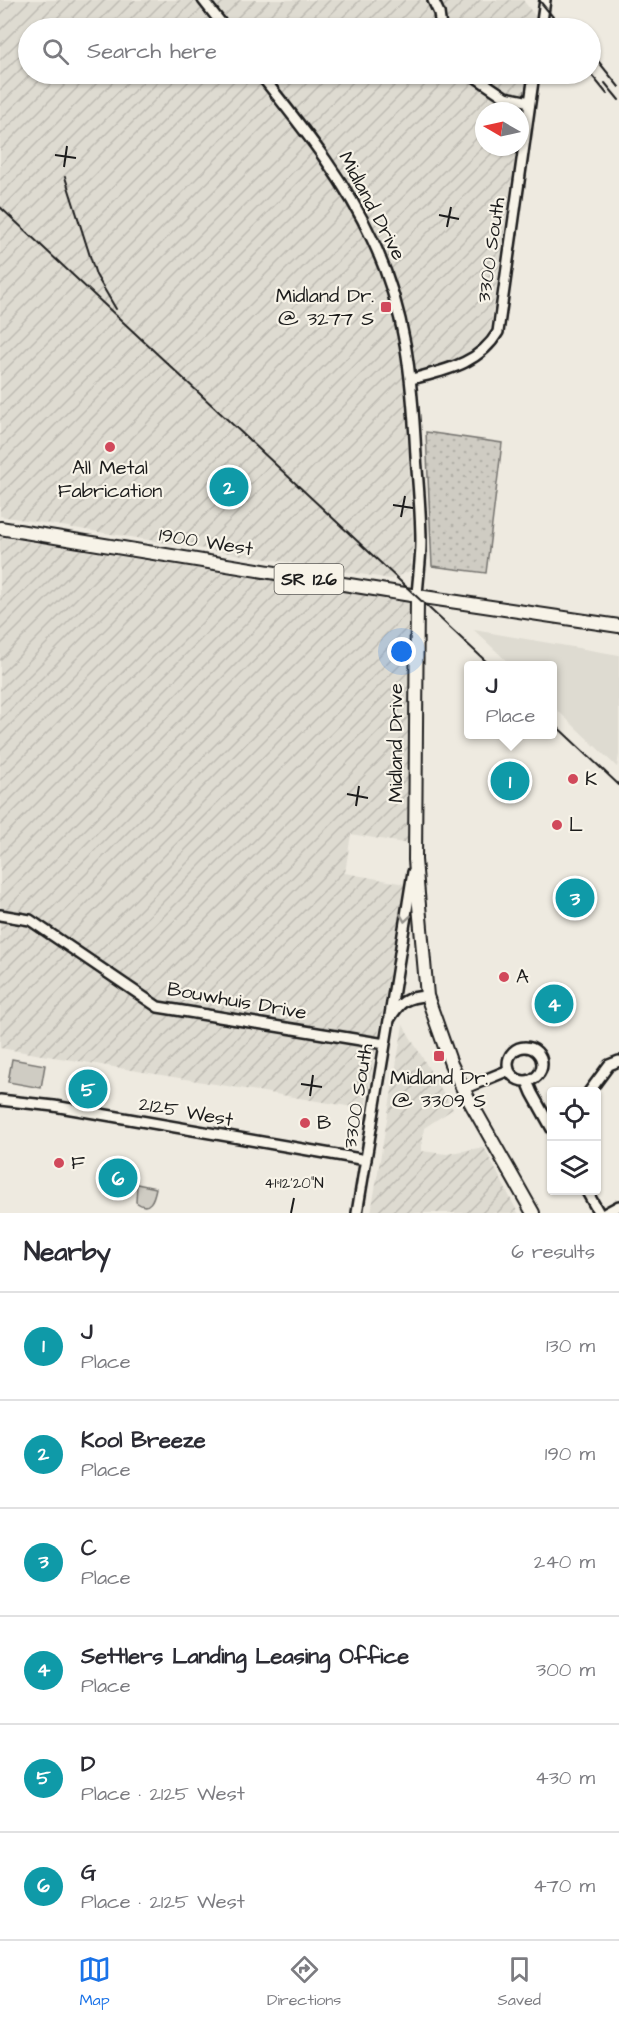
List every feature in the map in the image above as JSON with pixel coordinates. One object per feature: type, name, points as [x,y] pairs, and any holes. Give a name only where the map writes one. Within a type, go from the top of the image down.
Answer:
[{"type":"main road","name":"1900 West","points":[[0,528],[417,596],[619,626]]},
{"type":"main road","name":"Midland Drive","points":[[417,596],[415,860],[427,996],[451,1064],[463,1089],[533,1213]]},
{"type":"street","points":[[203,0],[217,18]]},
{"type":"street","points":[[433,0],[440,18]]},
{"type":"street","points":[[542,18],[545,0]]},
{"type":"street","name":"Midland Drive","points":[[268,84],[316,145],[353,203],[372,238],[394,293],[404,331],[412,379],[421,542],[417,596]]},
{"type":"street","points":[[486,84],[505,97],[530,102]]},
{"type":"street","name":"3300 South","points":[[412,379],[454,367],[481,354],[490,346],[498,332],[533,84]]},
{"type":"street","name":"3300 South","points":[[357,1213],[415,860]]},
{"type":"street","name":"Bouwhuis Drive","points":[[0,915],[30,920],[158,1006],[385,1044]]},
{"type":"street","name":"3300 South","points":[[389,1020],[400,1003],[415,996],[427,996]]},
{"type":"street","points":[[523,1047],[534,1049],[541,1057],[542,1069],[537,1076],[527,1081],[517,1079],[509,1070],[509,1059],[516,1049],[523,1047]]},
{"type":"street","points":[[592,1087],[609,1065],[619,1061]]},
{"type":"street","points":[[463,1089],[509,1070]]},
{"type":"street","points":[[527,1081],[547,1120]]},
{"type":"street","name":"2125 West","points":[[0,1100],[65,1108],[366,1160]]},
{"type":"street","points":[[588,1195],[599,1213]]},
{"type":"street","points":[[606,1213],[619,1206]]},
{"type":"shaded area","points":[[0,0],[523,0],[535,16],[535,18],[18,18],[18,84],[526,84],[523,102],[475,102],[475,156],[515,156],[490,330],[476,350],[404,377],[413,542],[410,571],[391,579],[0,516]]},
{"type":"shaded area","points":[[426,432],[502,443],[486,573],[432,566]]},
{"type":"shaded area","points":[[0,537],[410,603],[409,844],[351,834],[345,873],[405,884],[365,1109],[0,1048]]},
{"type":"shaded area","points":[[474,630],[619,655],[617,767],[557,710],[557,661],[507,661]]},
{"type":"shaded area","points":[[403,1025],[453,1109],[424,1128],[421,1151],[447,1154],[484,1147],[518,1213],[371,1213]]},
{"type":"shaded area","points":[[12,1059],[45,1065],[41,1088],[8,1082]]},
{"type":"shaded area","points":[[137,1184],[156,1188],[148,1205],[136,1202]]},
{"type":"railway","points":[[539,0],[554,18]]},
{"type":"railway","points":[[601,65],[619,87]]},
{"type":"railway","points":[[605,83],[619,100]]},
{"type":"railway","points":[[599,84],[607,94]]},
{"type":"railway","points":[[65,177],[96,275],[116,309]]},
{"type":"railway","points":[[0,207],[486,661]]},
{"type":"railway","points":[[557,727],[619,785]]},
{"type":"place","name":"Midland Dr. @ 3277 S","points":[[386,307]]},
{"type":"place","name":"All Metal Fabrication","points":[[110,447]]},
{"type":"place","name":"Kool Breeze","points":[[229,487]]},
{"type":"place","name":"K","points":[[573,779]]},
{"type":"place","name":"J","points":[[510,781]]},
{"type":"place","name":"L","points":[[557,825]]},
{"type":"place","name":"C","points":[[575,898]]},
{"type":"place","name":"A","points":[[504,977]]},
{"type":"place","name":"Settlers Landing Leasing Office","points":[[554,1004]]},
{"type":"place","name":"Midland Dr. @ 3309 S","points":[[439,1056]]},
{"type":"place","name":"D","points":[[88,1089]]},
{"type":"place","name":"B","points":[[305,1123]]},
{"type":"place","name":"F","points":[[59,1163]]},
{"type":"place","name":"G","points":[[118,1178]]}]
